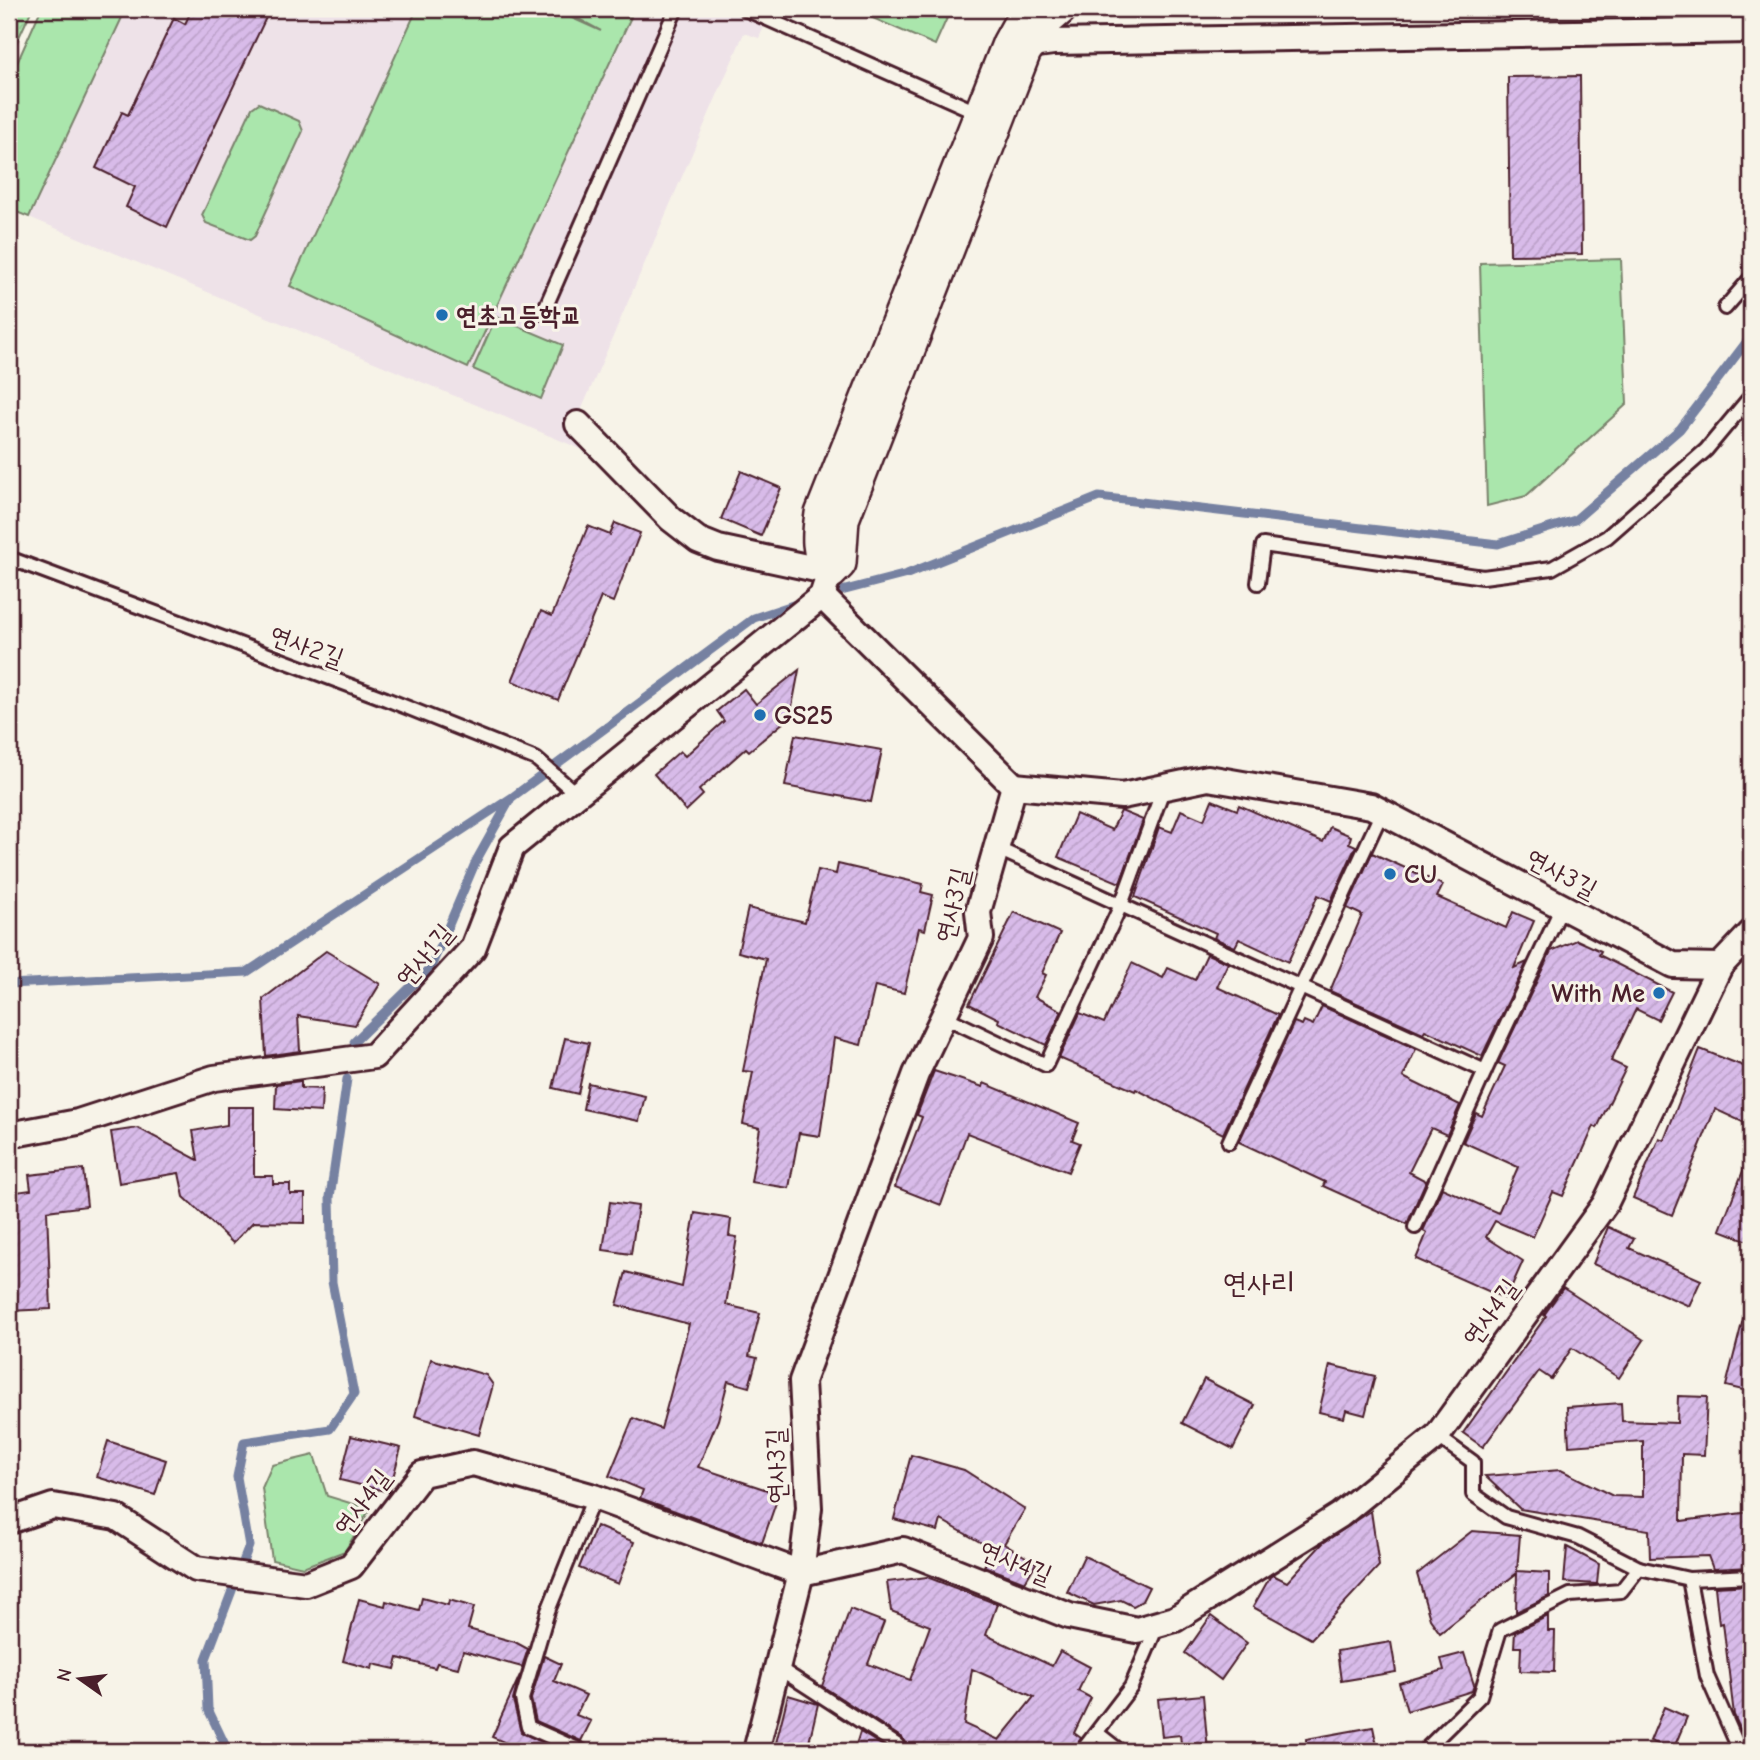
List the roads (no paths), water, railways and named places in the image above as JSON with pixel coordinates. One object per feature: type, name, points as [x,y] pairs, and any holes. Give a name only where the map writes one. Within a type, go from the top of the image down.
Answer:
[{"type":"street","points":[[826,584],[839,563],[842,519],[1017,47],[1020,24],[1034,9]]},
{"type":"street","points":[[1017,47],[1059,9]]},
{"type":"street","points":[[1017,47],[1053,42],[1751,30]]},
{"type":"street","points":[[578,424],[661,510],[698,540],[826,584],[1014,786]]},
{"type":"street","name":"연사1길","points":[[9,1135],[78,1122],[214,1077],[374,1056],[473,948],[512,848],[795,619],[826,584]]},
{"type":"street","name":"연사3길","points":[[756,1751],[801,1573],[809,1508],[802,1381],[916,1074],[981,938],[978,912],[1014,786],[1122,796],[1208,778],[1371,806],[1673,965],[1720,966]]},
{"type":"street","name":"연사4길","points":[[9,1521],[53,1506],[116,1517],[195,1569],[306,1584],[351,1566],[422,1474],[473,1463],[594,1497],[801,1573],[903,1550],[1069,1616],[1137,1630],[1175,1619],[1340,1515],[1437,1436],[1605,1204],[1720,966],[1751,933]]},
{"type":"lane","points":[[543,313],[676,9]]},
{"type":"lane","points":[[745,9],[989,118]]},
{"type":"lane","points":[[1725,308],[1751,278]]},
{"type":"lane","points":[[1258,583],[1263,545],[1483,577],[1552,568],[1607,537],[1706,450],[1751,397]]},
{"type":"lane","name":"연사2길","points":[[9,558],[386,699],[536,759],[579,796]]},
{"type":"lane","points":[[943,1016],[1046,1065],[1121,905],[1165,787]]},
{"type":"lane","points":[[1229,1142],[1299,986],[1382,812]]},
{"type":"lane","points":[[996,848],[1485,1071]]},
{"type":"lane","points":[[1415,1227],[1562,907]]},
{"type":"lane","points":[[1437,1436],[1473,1462],[1473,1494],[1506,1517],[1578,1537],[1639,1568],[1689,1579],[1751,1576]]},
{"type":"lane","points":[[582,1751],[528,1727],[522,1699],[548,1611],[594,1497]]},
{"type":"lane","points":[[1423,1751],[1480,1696],[1500,1630],[1570,1595],[1621,1591],[1639,1568]]},
{"type":"lane","points":[[1689,1579],[1707,1676],[1740,1751]]},
{"type":"lane","points":[[1082,1751],[1131,1687],[1158,1624]]},
{"type":"lane","points":[[777,1667],[897,1745]]},
{"type":"lane","points":[[1097,1733],[1120,1751]]},
{"type":"waterway","points":[[826,595],[907,574],[1099,497],[1498,544],[1575,520],[1680,429],[1751,336]]},
{"type":"waterway","points":[[9,984],[247,972],[511,798],[754,618],[799,603]]},
{"type":"waterway","points":[[354,1042],[431,967],[476,861],[510,800]]},
{"type":"waterway","points":[[228,1751],[208,1709],[206,1659],[249,1546],[237,1477],[244,1442],[330,1429],[354,1394],[332,1282],[330,1197],[347,1079]]},
{"type":"place","name":"연초고등학교","points":[[442,315]]},
{"type":"place","name":"GS25","points":[[760,715]]},
{"type":"place","name":"CU","points":[[1390,874]]},
{"type":"place","name":"With Me","points":[[1659,993]]},
{"type":"district","name":"연사리","points":[[1259,1283]]}]
